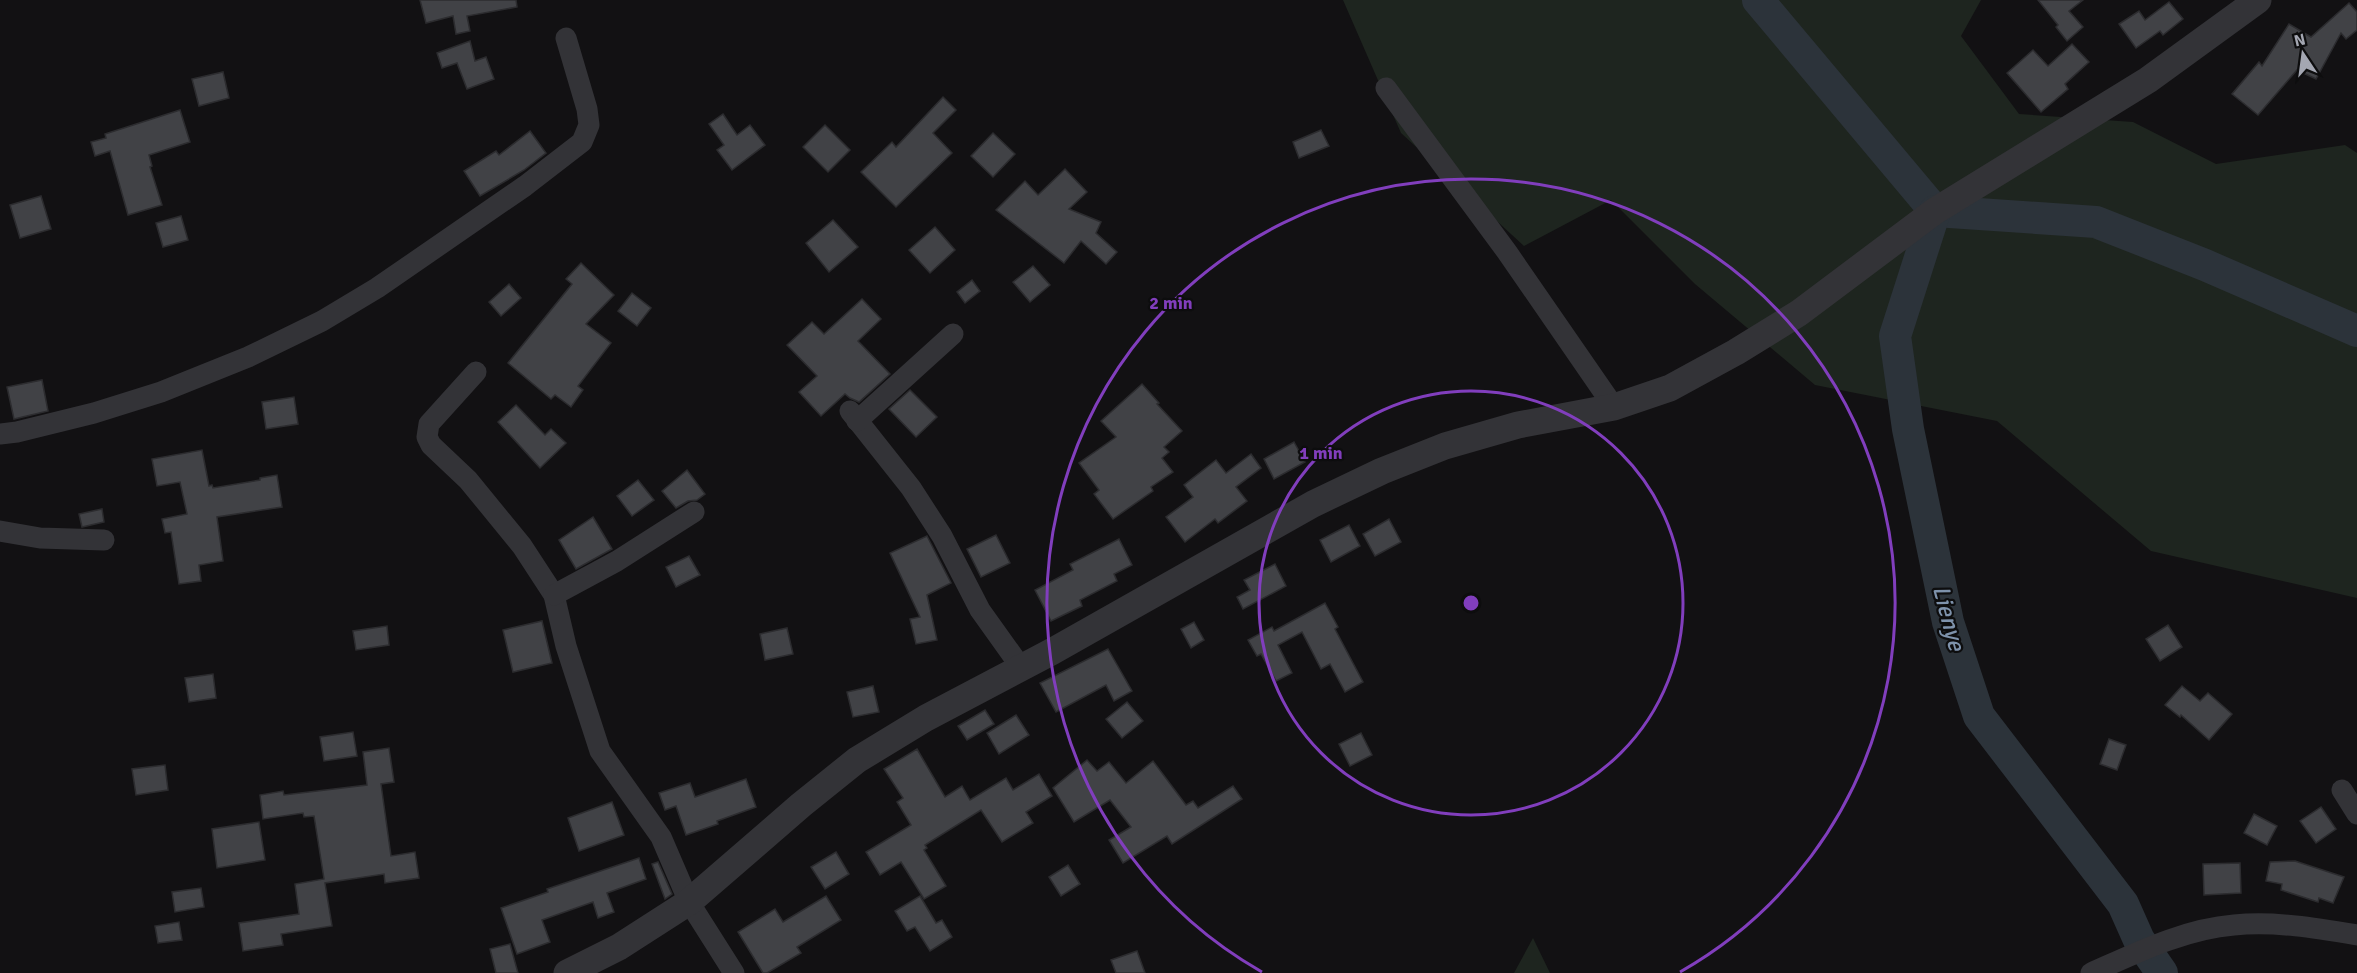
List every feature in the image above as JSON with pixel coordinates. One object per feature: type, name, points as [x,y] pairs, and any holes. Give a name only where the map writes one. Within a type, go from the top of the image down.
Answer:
[{"type":"street","points":[[567,973],[619,947],[689,902],[857,760],[926,718],[1020,666],[1053,651],[1313,504],[1382,471],[1445,446],[1518,425],[1614,407],[1670,388],[1736,352],[1799,313],[1935,211],[2148,80],[2258,0]]},
{"type":"street","points":[[0,434],[94,413],[162,392],[248,357],[322,321],[377,288],[525,186],[582,142],[589,125],[587,109],[566,38]]},
{"type":"street","points":[[1386,88],[1507,252],[1614,407]]},
{"type":"street","points":[[953,333],[853,416],[911,488],[942,536],[980,610],[1020,666]]},
{"type":"street","points":[[476,372],[429,424],[427,437],[431,446],[468,480],[522,546],[554,594],[566,646],[600,751],[661,837],[689,902],[734,973]]},
{"type":"street","points":[[554,594],[616,561],[693,512]]},
{"type":"street","points":[[0,531],[40,538],[104,540]]},
{"type":"street","points":[[2342,790],[2357,814]]},
{"type":"street","points":[[2091,973],[2177,937],[2231,925],[2263,923],[2357,935]]},
{"type":"shaded area","points":[[1343,0],[1981,0],[1961,36],[2019,114],[2133,122],[2216,164],[2345,145],[2357,153],[2357,598],[2151,551],[1997,421],[1815,385],[1695,284],[1611,200],[1524,246],[1401,133]]},
{"type":"shaded area","points":[[1533,938],[1550,973],[1514,973]]},
{"type":"building","points":[[420,0],[516,0],[517,7],[467,16],[470,31],[456,34],[453,16],[426,23]]},
{"type":"building","points":[[2038,0],[2083,0],[2069,11],[2083,27],[2067,41],[2056,27],[2058,25]]},
{"type":"building","points":[[2169,2],[2183,19],[2163,35],[2160,31],[2136,48],[2119,24],[2139,11],[2145,20]]},
{"type":"building","points":[[2349,3],[2357,12],[2357,30],[2346,39],[2341,33],[2316,79],[2297,70],[2258,115],[2232,94],[2259,62],[2262,66],[2289,24],[2311,37]]},
{"type":"building","points":[[470,41],[475,61],[486,57],[494,79],[467,89],[457,63],[442,68],[437,53]]},
{"type":"building","points":[[2072,44],[2089,62],[2065,84],[2068,89],[2041,112],[2007,73],[2033,50],[2048,66]]},
{"type":"building","points":[[223,72],[229,98],[199,106],[192,79]]},
{"type":"building","points":[[943,97],[956,110],[933,133],[952,153],[896,207],[861,172],[892,142],[896,147]]},
{"type":"building","points":[[180,110],[190,142],[149,155],[152,166],[150,167],[162,205],[128,215],[110,151],[95,156],[91,142],[106,138],[105,134]]},
{"type":"building","points":[[723,114],[737,135],[750,125],[765,145],[732,170],[717,150],[724,145],[709,124]]},
{"type":"building","points":[[825,125],[850,150],[828,172],[803,147]]},
{"type":"building","points":[[1321,130],[1329,146],[1299,158],[1293,142]]},
{"type":"building","points":[[530,131],[546,153],[524,170],[480,196],[464,171],[496,151],[499,155]]},
{"type":"building","points":[[993,133],[1015,154],[993,177],[971,156]]},
{"type":"building","points":[[1065,169],[1087,192],[1069,209],[1101,222],[1096,233],[1117,252],[1106,264],[1081,241],[1064,263],[996,210],[1025,181],[1038,195]]},
{"type":"building","points":[[41,196],[51,229],[20,238],[10,205]]},
{"type":"building","points":[[181,216],[188,240],[163,247],[156,223]]},
{"type":"building","points":[[833,220],[858,247],[829,272],[806,243]]},
{"type":"building","points":[[935,227],[955,250],[930,273],[909,250]]},
{"type":"building","points":[[581,263],[614,295],[586,324],[611,343],[578,386],[583,390],[571,407],[555,395],[551,399],[508,363],[572,284],[566,279]]},
{"type":"building","points":[[1033,266],[1050,285],[1030,302],[1013,282]]},
{"type":"building","points":[[972,280],[980,291],[965,303],[957,292]]},
{"type":"building","points":[[509,284],[521,298],[501,316],[489,302]]},
{"type":"building","points":[[632,293],[651,308],[637,326],[618,311]]},
{"type":"building","points":[[862,299],[881,319],[858,341],[890,374],[859,402],[845,394],[821,416],[799,392],[817,376],[787,345],[812,322],[824,334]]},
{"type":"building","points":[[42,380],[48,411],[14,419],[7,387]]},
{"type":"building","points":[[1142,384],[1182,431],[1164,447],[1169,452],[1162,458],[1173,472],[1151,487],[1153,491],[1113,519],[1094,494],[1099,490],[1079,463],[1116,437],[1101,421]]},
{"type":"building","points":[[910,390],[937,417],[916,437],[889,409]]},
{"type":"building","points":[[294,397],[298,424],[266,429],[262,402]]},
{"type":"building","points":[[516,405],[545,435],[551,429],[566,443],[540,468],[498,422]]},
{"type":"building","points":[[1294,442],[1305,462],[1274,479],[1264,459]]},
{"type":"building","points":[[202,450],[209,486],[212,485],[213,488],[277,475],[282,507],[217,517],[223,561],[199,565],[201,581],[179,584],[171,532],[165,533],[162,519],[187,514],[180,482],[157,486],[152,459]]},
{"type":"building","points":[[1251,454],[1261,468],[1236,487],[1247,501],[1218,523],[1215,519],[1185,542],[1166,517],[1193,497],[1184,485],[1216,460],[1226,473]]},
{"type":"building","points":[[687,470],[705,494],[697,500],[688,501],[676,508],[662,491]]},
{"type":"building","points":[[638,480],[654,500],[632,516],[617,496]]},
{"type":"building","points":[[102,509],[104,522],[82,527],[79,514]]},
{"type":"building","points":[[593,517],[612,549],[576,569],[559,540]]},
{"type":"building","points":[[1389,519],[1401,542],[1375,556],[1363,534]]},
{"type":"building","points":[[1349,525],[1360,546],[1331,562],[1320,540]]},
{"type":"building","points":[[996,535],[1010,563],[981,577],[967,549]]},
{"type":"building","points":[[927,536],[951,583],[927,595],[937,640],[916,644],[910,619],[920,617],[890,553]]},
{"type":"building","points":[[1119,539],[1132,565],[1114,574],[1117,581],[1080,600],[1082,606],[1051,621],[1035,590],[1073,570],[1070,564]]},
{"type":"building","points":[[689,556],[700,575],[676,587],[666,567]]},
{"type":"building","points":[[1275,564],[1286,586],[1243,609],[1237,597],[1250,590],[1244,580]]},
{"type":"building","points":[[1325,603],[1338,627],[1335,629],[1363,682],[1345,692],[1330,664],[1321,669],[1302,632],[1278,645],[1292,673],[1276,681],[1261,654],[1257,656],[1248,640],[1272,627],[1274,631]]},
{"type":"building","points":[[542,621],[552,663],[513,672],[503,630]]},
{"type":"building","points":[[1194,622],[1204,640],[1191,648],[1181,629]]},
{"type":"building","points":[[2168,625],[2182,647],[2160,661],[2146,639]]},
{"type":"building","points":[[387,626],[389,645],[356,650],[353,631]]},
{"type":"building","points":[[787,628],[793,654],[765,660],[760,634]]},
{"type":"building","points":[[1108,649],[1132,691],[1114,701],[1106,685],[1056,712],[1040,683]]},
{"type":"building","points":[[213,674],[216,698],[189,702],[185,678]]},
{"type":"building","points":[[873,686],[879,712],[853,717],[847,692]]},
{"type":"building","points":[[2182,686],[2200,701],[2208,693],[2232,714],[2209,740],[2181,715],[2180,717],[2165,705]]},
{"type":"building","points":[[1127,702],[1143,721],[1122,738],[1106,719]]},
{"type":"building","points":[[985,710],[994,724],[967,740],[958,726]]},
{"type":"building","points":[[1016,715],[1029,735],[999,754],[987,733]]},
{"type":"building","points":[[353,732],[357,756],[324,761],[320,737]]},
{"type":"building","points":[[1361,733],[1372,755],[1350,766],[1339,744]]},
{"type":"building","points":[[2109,739],[2126,745],[2117,770],[2100,764]]},
{"type":"building","points":[[389,748],[394,782],[381,784],[391,856],[415,852],[419,878],[385,883],[384,874],[325,883],[332,926],[281,934],[283,945],[243,951],[239,923],[299,914],[295,884],[324,879],[314,816],[304,817],[303,813],[263,819],[260,795],[283,791],[284,795],[367,785],[363,752]]},
{"type":"building","points":[[917,749],[945,797],[962,786],[970,800],[1006,778],[1013,790],[1039,774],[1052,796],[1026,812],[1033,823],[1002,842],[981,810],[925,845],[927,848],[924,850],[946,886],[924,899],[901,862],[880,875],[866,852],[911,825],[897,802],[903,798],[884,769]]},
{"type":"building","points":[[1087,760],[1097,771],[1109,762],[1126,783],[1153,761],[1186,805],[1193,801],[1198,808],[1233,786],[1242,799],[1172,844],[1167,836],[1123,863],[1109,840],[1131,827],[1110,800],[1074,822],[1053,788]]},
{"type":"building","points":[[165,765],[168,790],[136,795],[132,769]]},
{"type":"building","points":[[746,779],[756,807],[686,835],[676,806],[665,810],[659,793],[690,783],[695,797]]},
{"type":"building","points":[[612,802],[624,835],[579,851],[568,818]]},
{"type":"building","points":[[2321,807],[2336,829],[2316,843],[2300,821]]},
{"type":"building","points":[[2254,814],[2277,826],[2267,845],[2244,833]]},
{"type":"building","points":[[259,822],[265,860],[217,868],[212,829]]},
{"type":"building","points":[[836,852],[849,874],[825,889],[811,867]]},
{"type":"building","points":[[639,858],[646,879],[607,893],[614,912],[598,918],[593,902],[542,920],[550,942],[517,954],[501,908],[548,892],[547,889]]},
{"type":"building","points":[[2295,861],[2344,877],[2333,903],[2319,898],[2318,902],[2281,890],[2282,884],[2266,881],[2270,862]]},
{"type":"building","points":[[658,862],[672,894],[665,899],[652,864]]},
{"type":"building","points":[[2240,863],[2241,893],[2204,895],[2203,864]]},
{"type":"building","points":[[1068,865],[1080,884],[1061,896],[1049,877]]},
{"type":"building","points":[[201,888],[204,907],[175,912],[172,892]]},
{"type":"building","points":[[826,896],[841,920],[797,947],[801,953],[767,973],[763,973],[738,932],[775,909],[783,922]]},
{"type":"building","points":[[920,896],[936,923],[942,920],[952,937],[930,951],[915,927],[907,931],[895,911]]},
{"type":"building","points":[[179,922],[182,940],[158,943],[155,926]]},
{"type":"building","points":[[510,944],[518,973],[496,973],[490,949]]},
{"type":"building","points":[[1137,951],[1145,973],[1116,973],[1111,960]]},
{"type":"waterway","points":[[1758,0],[1935,211],[2096,222],[2205,265],[2357,331]]},
{"type":"waterway","name":"Lienye","points":[[1935,211],[1895,336],[1908,429],[1948,622],[1979,716],[2123,904],[2139,940],[2162,973]]}]
